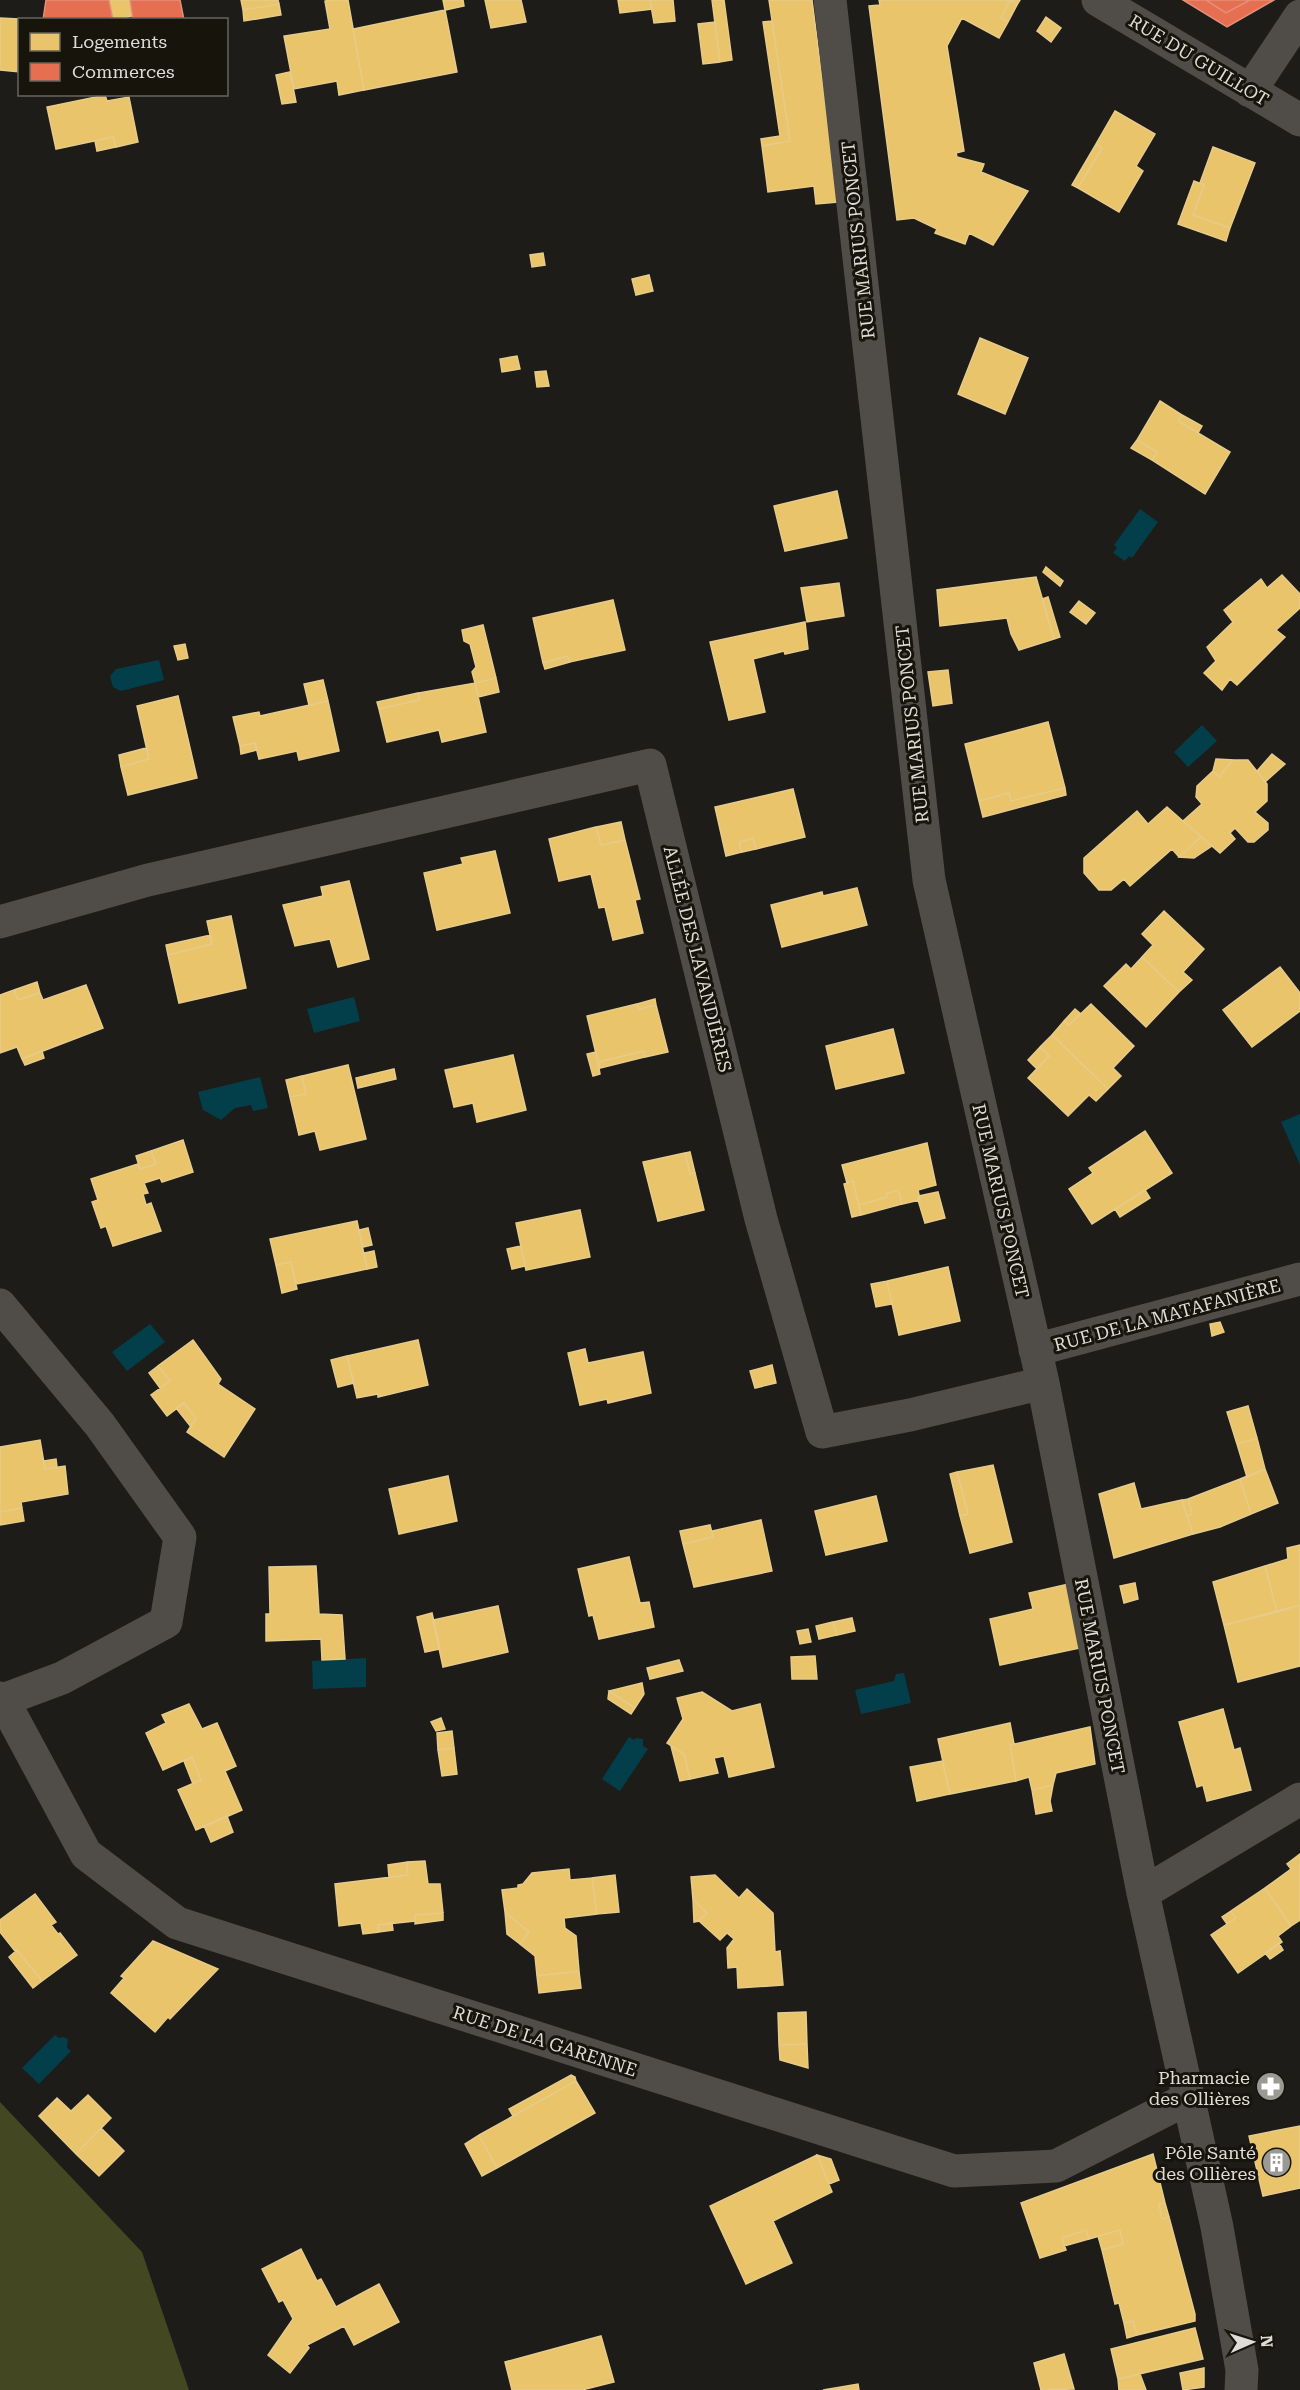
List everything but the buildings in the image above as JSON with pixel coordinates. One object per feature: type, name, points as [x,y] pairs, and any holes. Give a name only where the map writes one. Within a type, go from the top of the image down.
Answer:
[{"type":"street","name":"RUE MARIUS PONCET","points":[[830,0],[929,880],[1035,1350],[1143,1893],[1219,2238],[1242,2370],[1241,2390]]},
{"type":"street","name":"RUE DU GUILLOT","points":[[1098,0],[1300,120]]},
{"type":"street","points":[[1250,91],[1300,16]]},
{"type":"street","name":"ALLÉE DES LAVANDIÈRES","points":[[0,922],[148,880],[651,765],[761,1219],[822,1432],[1042,1383]]},
{"type":"street","name":"RUE DE LA MATAFANIÈRE","points":[[1035,1350],[1300,1279]]},
{"type":"street","points":[[0,1305],[100,1425],[180,1537],[166,1622],[62,1678],[2,1699]]},
{"type":"street","name":"RUE DE LA GARENNE","points":[[2,1699],[86,1854],[177,1923],[954,2171],[1056,2166],[1189,2098]]},
{"type":"street","points":[[1143,1893],[1300,1799]]},
{"type":"green space","points":[[0,2102],[142,2252],[189,2390],[0,2390]]},
{"type":"water","points":[[1140,509],[1158,522],[1132,558],[1129,556],[1125,561],[1113,553],[1117,548],[1114,545]]},
{"type":"water","points":[[159,660],[164,680],[121,691],[113,687],[110,676],[116,669]]},
{"type":"water","points":[[1202,725],[1217,741],[1188,767],[1174,752]]},
{"type":"water","points":[[354,997],[360,1021],[314,1033],[307,1009]]},
{"type":"water","points":[[260,1077],[268,1108],[253,1111],[251,1105],[235,1108],[221,1120],[203,1110],[198,1092]]},
{"type":"water","points":[[1300,1114],[1300,1165],[1281,1122]]},
{"type":"water","points":[[150,1324],[165,1342],[127,1371],[112,1352]]},
{"type":"water","points":[[366,1658],[366,1687],[313,1689],[312,1661]]},
{"type":"water","points":[[904,1673],[911,1703],[861,1714],[855,1690],[894,1681],[896,1674]]},
{"type":"water","points":[[629,1737],[634,1740],[643,1739],[643,1746],[648,1749],[620,1791],[602,1779]]},
{"type":"water","points":[[55,2035],[68,2039],[67,2048],[71,2051],[39,2084],[22,2068]]},
{"type":"place","name":"Pharmacie des Ollières","points":[[1271,2087]]},
{"type":"place","name":"Pôle Santé des Ollières","points":[[1277,2162]]}]
